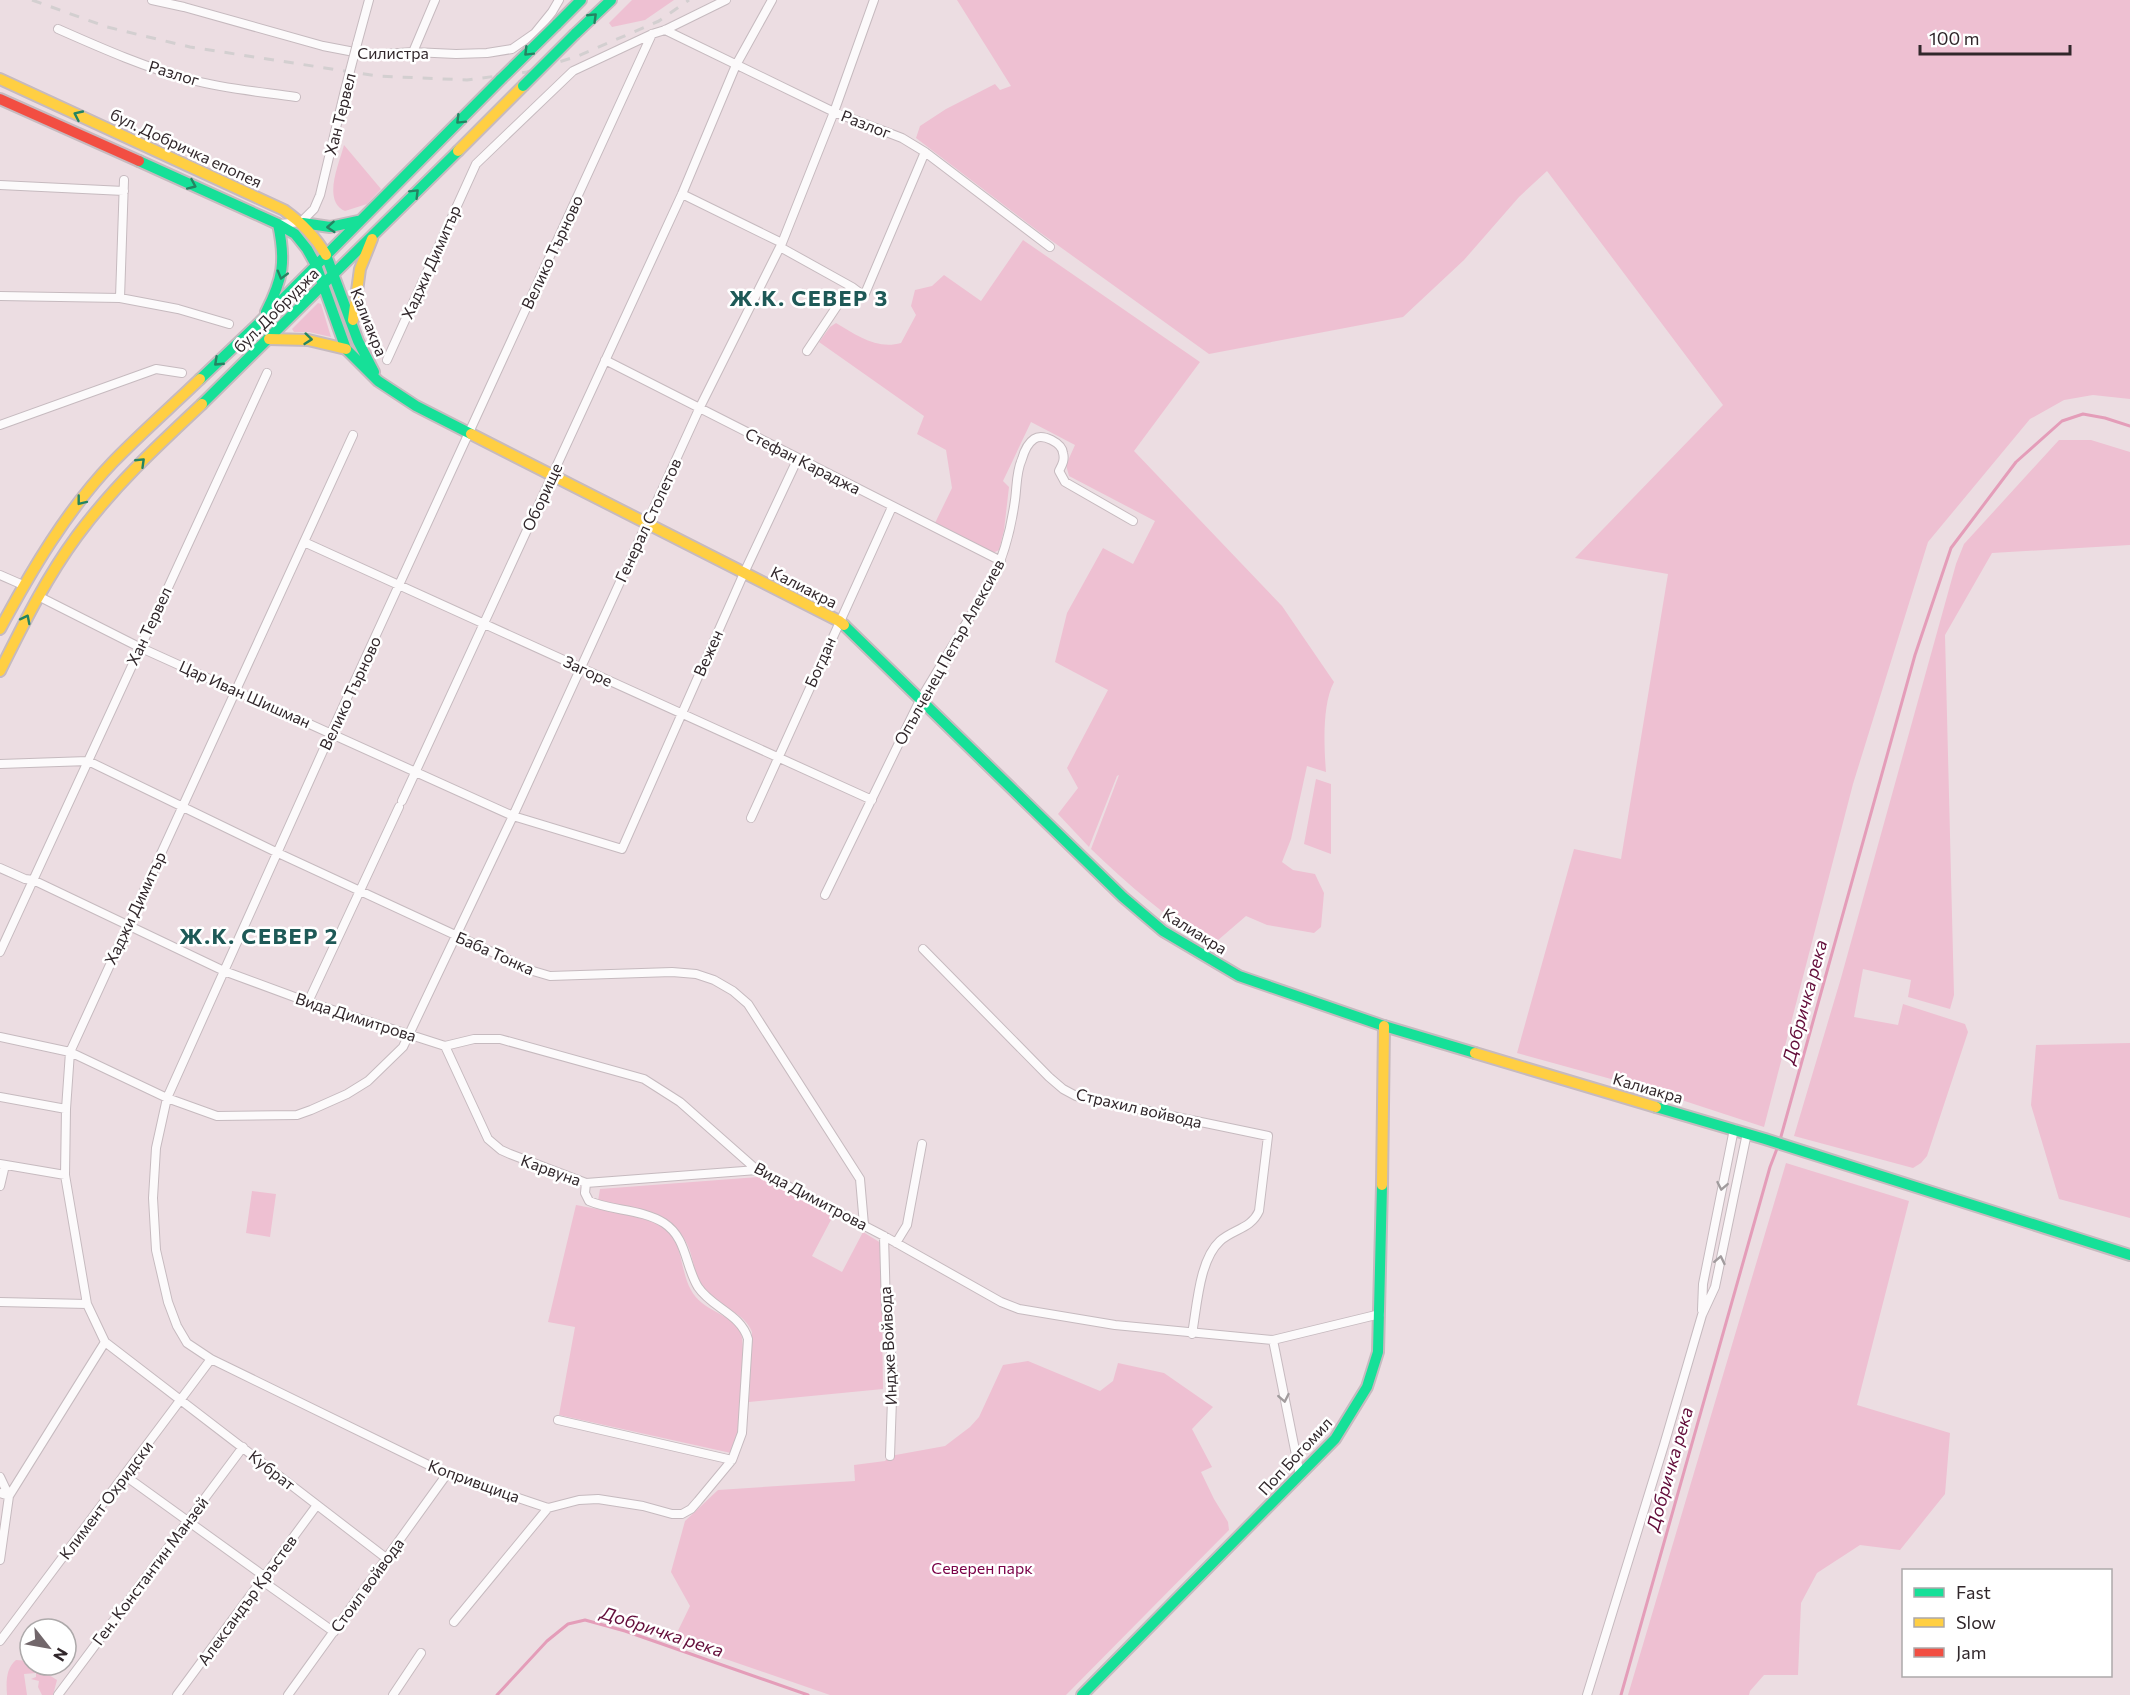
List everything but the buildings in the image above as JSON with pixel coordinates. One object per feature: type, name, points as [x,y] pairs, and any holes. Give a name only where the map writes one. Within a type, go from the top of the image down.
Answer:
[{"type":"street","name":"Силистра","points":[[152,0],[184,4],[346,52],[370,56],[413,52],[456,54],[512,50],[535,33],[559,0]]},
{"type":"street","name":"Хан Тервел","points":[[301,222],[314,209],[320,195],[369,0]]},
{"type":"street","points":[[413,52],[435,0]]},
{"type":"street","name":"бул. Добруджа","points":[[0,629],[23,585],[61,526],[112,463],[260,322],[581,0]]},
{"type":"street","name":"бул. Добруджа","points":[[0,671],[38,597],[76,537],[125,477],[269,339],[610,0]]},
{"type":"street","points":[[652,34],[726,0]]},
{"type":"street","name":"Оборище","points":[[308,1002],[682,194],[736,65],[772,0]]},
{"type":"street","name":"Генерал Столетов","points":[[0,1037],[70,1052],[167,1098],[217,1116],[297,1115],[347,1094],[368,1081],[396,1055],[410,1035],[700,407],[781,245],[834,112],[874,0]]},
{"type":"street","name":"Разлог","points":[[58,29],[127,58],[190,80],[232,89],[296,97]]},
{"type":"street","name":"Разлог","points":[[665,30],[834,112],[902,138],[925,152],[1050,247]]},
{"type":"street","name":"Хаджи Димитър","points":[[387,360],[476,164],[573,71],[652,34]]},
{"type":"street","name":"Велико Търново","points":[[212,1359],[187,1343],[177,1326],[168,1302],[156,1250],[153,1198],[156,1148],[167,1098],[331,733],[652,34]]},
{"type":"street","name":"бул. Добричка епопея","points":[[0,79],[284,210],[301,222],[318,241],[334,273]]},
{"type":"street","name":"бул. Добричка епопея","points":[[0,99],[278,224],[295,234],[307,249],[324,284]]},
{"type":"street","points":[[438,142],[451,157]]},
{"type":"street","points":[[682,194],[781,245],[864,296],[925,152]]},
{"type":"street","points":[[120,298],[124,180]]},
{"type":"street","points":[[0,185],[124,191]]},
{"type":"street","points":[[260,322],[284,269],[284,249],[278,224],[301,222],[323,228],[361,220]]},
{"type":"street","points":[[352,326],[360,269],[374,234]]},
{"type":"street","name":"Калиакра","points":[[334,273],[352,326],[378,381]]},
{"type":"street","name":"Калиакра","points":[[324,284],[346,349],[378,381],[416,406],[839,621],[1118,893],[1163,931],[1239,976],[1384,1026],[1747,1133],[2130,1256]]},
{"type":"street","points":[[807,351],[852,287]]},
{"type":"street","points":[[0,296],[120,298],[178,309],[229,324]]},
{"type":"street","points":[[269,339],[309,338],[346,349]]},
{"type":"street","name":"Стефан Караджа","points":[[605,360],[1001,561]]},
{"type":"street","points":[[0,425],[156,369],[182,373]]},
{"type":"street","name":"Хан Тервел","points":[[0,951],[267,373]]},
{"type":"street","name":"Хаджи Димитър","points":[[158,1382],[105,1342],[87,1304],[65,1175],[70,1052],[353,435]]},
{"type":"street","name":"Опълченец Петър Алексиев","points":[[825,895],[920,700],[1001,561],[1010,529],[1021,460],[1031,442],[1037,437],[1044,437],[1059,444],[1063,450],[1064,459],[1059,471],[1065,482],[1133,521]]},
{"type":"street","name":"Вежен","points":[[622,849],[744,573],[798,458]]},
{"type":"street","name":"Богдан","points":[[751,818],[892,507]]},
{"type":"street","name":"Загоре","points":[[304,542],[872,800]]},
{"type":"street","points":[[0,575],[23,585]]},
{"type":"street","name":"Цар Иван Шишман","points":[[38,597],[139,647],[513,816],[622,849]]},
{"type":"street","points":[[0,764],[88,761]]},
{"type":"street","name":"Баба Тонка","points":[[88,761],[278,853],[533,971],[550,976],[672,972],[696,974],[714,980],[733,991],[748,1004],[860,1179],[864,1225]]},
{"type":"street","points":[[0,868],[33,880]]},
{"type":"street","name":"Вида Димитрова","points":[[33,880],[224,971],[308,1002],[445,1046],[474,1040],[500,1039],[644,1079],[680,1102],[758,1170],[864,1225],[1001,1302],[1019,1309],[1115,1325],[1273,1340],[1380,1314]]},
{"type":"street","name":"Страхил войвода","points":[[923,950],[1063,1089],[1076,1096],[1268,1136],[1259,1211],[1255,1220],[1226,1236],[1211,1251],[1201,1283],[1192,1334]]},
{"type":"street","name":"Поп Богомил","points":[[1082,1695],[1335,1439],[1354,1413],[1368,1385],[1378,1352],[1380,1314],[1384,1026]]},
{"type":"street","name":"Карвуна","points":[[445,1046],[480,1124],[492,1143],[510,1154],[586,1183],[758,1170]]},
{"type":"street","points":[[0,1097],[66,1109]]},
{"type":"street","points":[[1702,1315],[1702,1284],[1734,1129]]},
{"type":"street","points":[[1587,1695],[1665,1445],[1702,1315],[1714,1287],[1747,1133]]},
{"type":"street","points":[[896,1243],[907,1225],[922,1144]]},
{"type":"street","points":[[0,1186],[2,1164],[65,1175]]},
{"type":"street","points":[[454,1622],[548,1508],[579,1500],[598,1499],[682,1514],[691,1509],[732,1461],[742,1433],[748,1339],[745,1329],[712,1303],[697,1286],[681,1243],[673,1231],[655,1219],[588,1201],[585,1193],[586,1183]]},
{"type":"street","name":"Индже Войвода","points":[[884,1236],[886,1308],[893,1371],[890,1456]]},
{"type":"street","points":[[0,1302],[87,1304]]},
{"type":"street","points":[[1273,1340],[1300,1474]]},
{"type":"street","points":[[0,1560],[9,1496],[105,1342]]},
{"type":"street","name":"Климент Охридски","points":[[0,1641],[3,1630],[212,1359]]},
{"type":"street","name":"Копривщица","points":[[212,1359],[447,1474],[548,1508]]},
{"type":"street","name":"Кубрат","points":[[158,1382],[386,1558]]},
{"type":"street","points":[[558,1420],[732,1461]]},
{"type":"street","name":"Ген. Константин Манзей","points":[[58,1695],[243,1448]]},
{"type":"street","name":"Стоил войвода","points":[[289,1695],[447,1474]]},
{"type":"street","points":[[124,1475],[334,1632]]},
{"type":"street","points":[[0,1477],[9,1496]]},
{"type":"street","points":[[0,1493],[9,1496]]},
{"type":"street","name":"Александър Кръстев","points":[[177,1695],[317,1505]]},
{"type":"street","points":[[393,1695],[421,1653]]},
{"type":"green space","points":[[632,0],[674,0],[645,20],[612,27],[609,23]]},
{"type":"green space","points":[[957,0],[2130,0],[2130,399],[2093,395],[2064,400],[2030,419],[1928,542],[1853,784],[1764,1127],[1651,1090],[1517,1053],[1574,849],[1621,859],[1668,574],[1575,558],[1723,405],[1547,171],[1519,197],[1464,260],[1403,317],[1209,354],[1038,231],[916,138],[920,126],[946,109],[995,84],[1000,90],[1011,86]]},
{"type":"green space","points":[[344,145],[381,189],[367,204],[345,211],[338,206],[333,191]]},
{"type":"green space","points":[[1023,240],[1200,362],[1134,451],[1282,606],[1334,682],[1327,702],[1324,738],[1326,772],[1307,766],[1291,839],[1282,862],[1293,870],[1315,874],[1324,893],[1321,927],[1314,933],[1267,925],[1246,916],[1210,947],[1148,900],[1091,849],[1119,775],[1089,847],[1058,814],[1078,788],[1067,768],[1108,690],[1055,662],[1067,613],[1103,548],[1133,564],[1155,521],[1069,476],[1066,465],[1075,445],[1031,422],[1003,481],[1009,487],[1004,530],[999,550],[993,553],[935,523],[952,488],[946,450],[917,434],[924,416],[819,342],[830,327],[836,323],[875,343],[892,345],[901,343],[916,315],[911,306],[915,290],[932,286],[944,275],[981,301]]},
{"type":"green space","points":[[318,303],[321,304],[331,337],[309,332],[294,332],[292,329]]},
{"type":"green space","points":[[2059,440],[2091,440],[2130,452],[2130,545],[1992,553],[1945,635],[1954,995],[1950,1009],[1908,997],[1911,980],[1863,969],[1854,1017],[1898,1025],[1903,1004],[1965,1024],[1968,1032],[1927,1156],[1913,1168],[1794,1136],[1841,978],[1956,564],[1964,544]]},
{"type":"green space","points":[[1316,779],[1331,784],[1331,854],[1304,844]]},
{"type":"green space","points":[[2130,1043],[2130,1218],[2059,1199],[2031,1105],[2036,1045]]},
{"type":"green space","points":[[1786,1163],[1909,1201],[1857,1405],[1950,1433],[1945,1494],[1900,1550],[1860,1545],[1817,1573],[1801,1603],[1798,1675],[1764,1675],[1749,1695],[1628,1695]]},
{"type":"green space","points":[[758,1177],[833,1216],[812,1256],[842,1272],[863,1232],[881,1243],[883,1389],[749,1402],[752,1332],[744,1320],[712,1298],[704,1289],[698,1279],[684,1238],[675,1227],[652,1214],[598,1201],[600,1189]]},
{"type":"green space","points":[[252,1191],[276,1194],[270,1237],[246,1233]]},
{"type":"green space","points":[[576,1205],[635,1217],[664,1227],[675,1240],[687,1282],[696,1297],[735,1324],[740,1330],[743,1350],[741,1401],[738,1431],[731,1453],[559,1415],[575,1327],[548,1322]]},
{"type":"green space","name":"Северен парк","points":[[1028,1361],[1100,1391],[1113,1381],[1118,1363],[1164,1373],[1213,1407],[1192,1429],[1212,1467],[1201,1472],[1228,1522],[1229,1530],[1066,1695],[830,1695],[673,1641],[690,1606],[671,1572],[685,1521],[718,1490],[855,1481],[854,1465],[885,1461],[890,1456],[945,1446],[979,1417],[1003,1365]]},
{"type":"green space","points":[[18,1660],[18,1677],[24,1677],[27,1695],[7,1695],[8,1671]]},
{"type":"green space","points":[[52,1677],[57,1680],[53,1695],[42,1695],[38,1687],[39,1681],[31,1679]]},
{"type":"waterway","name":"Добричка река","points":[[1780,1140],[1915,655],[1951,548],[2016,462],[2062,421],[2083,414],[2130,426]]},
{"type":"waterway","name":"Добричка река","points":[[1621,1695],[1770,1167],[1778,1146]]},
{"type":"waterway","name":"Добричка река","points":[[497,1695],[547,1641],[568,1624],[585,1620],[625,1631],[808,1695]]},
{"type":"railway","points":[[32,0],[107,27],[190,47],[377,76],[467,80],[527,72],[578,56],[659,21],[689,0]]},
{"type":"traffic: fast","points":[[556,25],[581,0]]},
{"type":"traffic: fast","points":[[575,34],[611,0]]},
{"type":"traffic: fast","points":[[501,79],[556,25]]},
{"type":"traffic: fast","points":[[523,86],[575,34]]},
{"type":"traffic: fast","points":[[200,379],[260,322],[501,79]]},
{"type":"traffic: fast","points":[[202,404],[458,151]]},
{"type":"traffic: fast","points":[[139,161],[278,224],[295,234],[316,265],[346,349],[378,381],[416,406],[471,434]]},
{"type":"traffic: fast","points":[[303,223],[330,227],[358,221]]},
{"type":"traffic: fast","points":[[266,312],[276,290],[281,270],[282,249],[278,224]]},
{"type":"traffic: fast","points":[[326,255],[358,341],[374,372]]},
{"type":"traffic: fast","points":[[844,625],[1123,897],[1163,931],[1239,976],[1384,1026],[1475,1053]]},
{"type":"traffic: fast","points":[[1656,1107],[1765,1139],[2130,1255]]},
{"type":"traffic: fast","points":[[1082,1695],[1335,1439],[1367,1387],[1378,1352],[1382,1185]]},
{"type":"traffic: slow","points":[[0,79],[284,210],[308,230],[326,255]]},
{"type":"traffic: slow","points":[[458,151],[523,86]]},
{"type":"traffic: slow","points":[[353,320],[360,269],[372,239]]},
{"type":"traffic: slow","points":[[269,339],[308,340],[346,349]]},
{"type":"traffic: slow","points":[[0,629],[37,563],[80,500],[124,451],[200,379]]},
{"type":"traffic: slow","points":[[0,671],[45,585],[77,536],[152,451],[202,404]]},
{"type":"traffic: slow","points":[[471,434],[844,625]]},
{"type":"traffic: slow","points":[[1382,1185],[1384,1026]]},
{"type":"traffic: slow","points":[[1475,1053],[1656,1107]]},
{"type":"traffic: jam","points":[[0,99],[139,161]]},
{"type":"district","name":"Ж.К. СЕВЕР 3","points":[[809,298]]},
{"type":"district","name":"Ж.К. СЕВЕР 2","points":[[259,936]]}]
